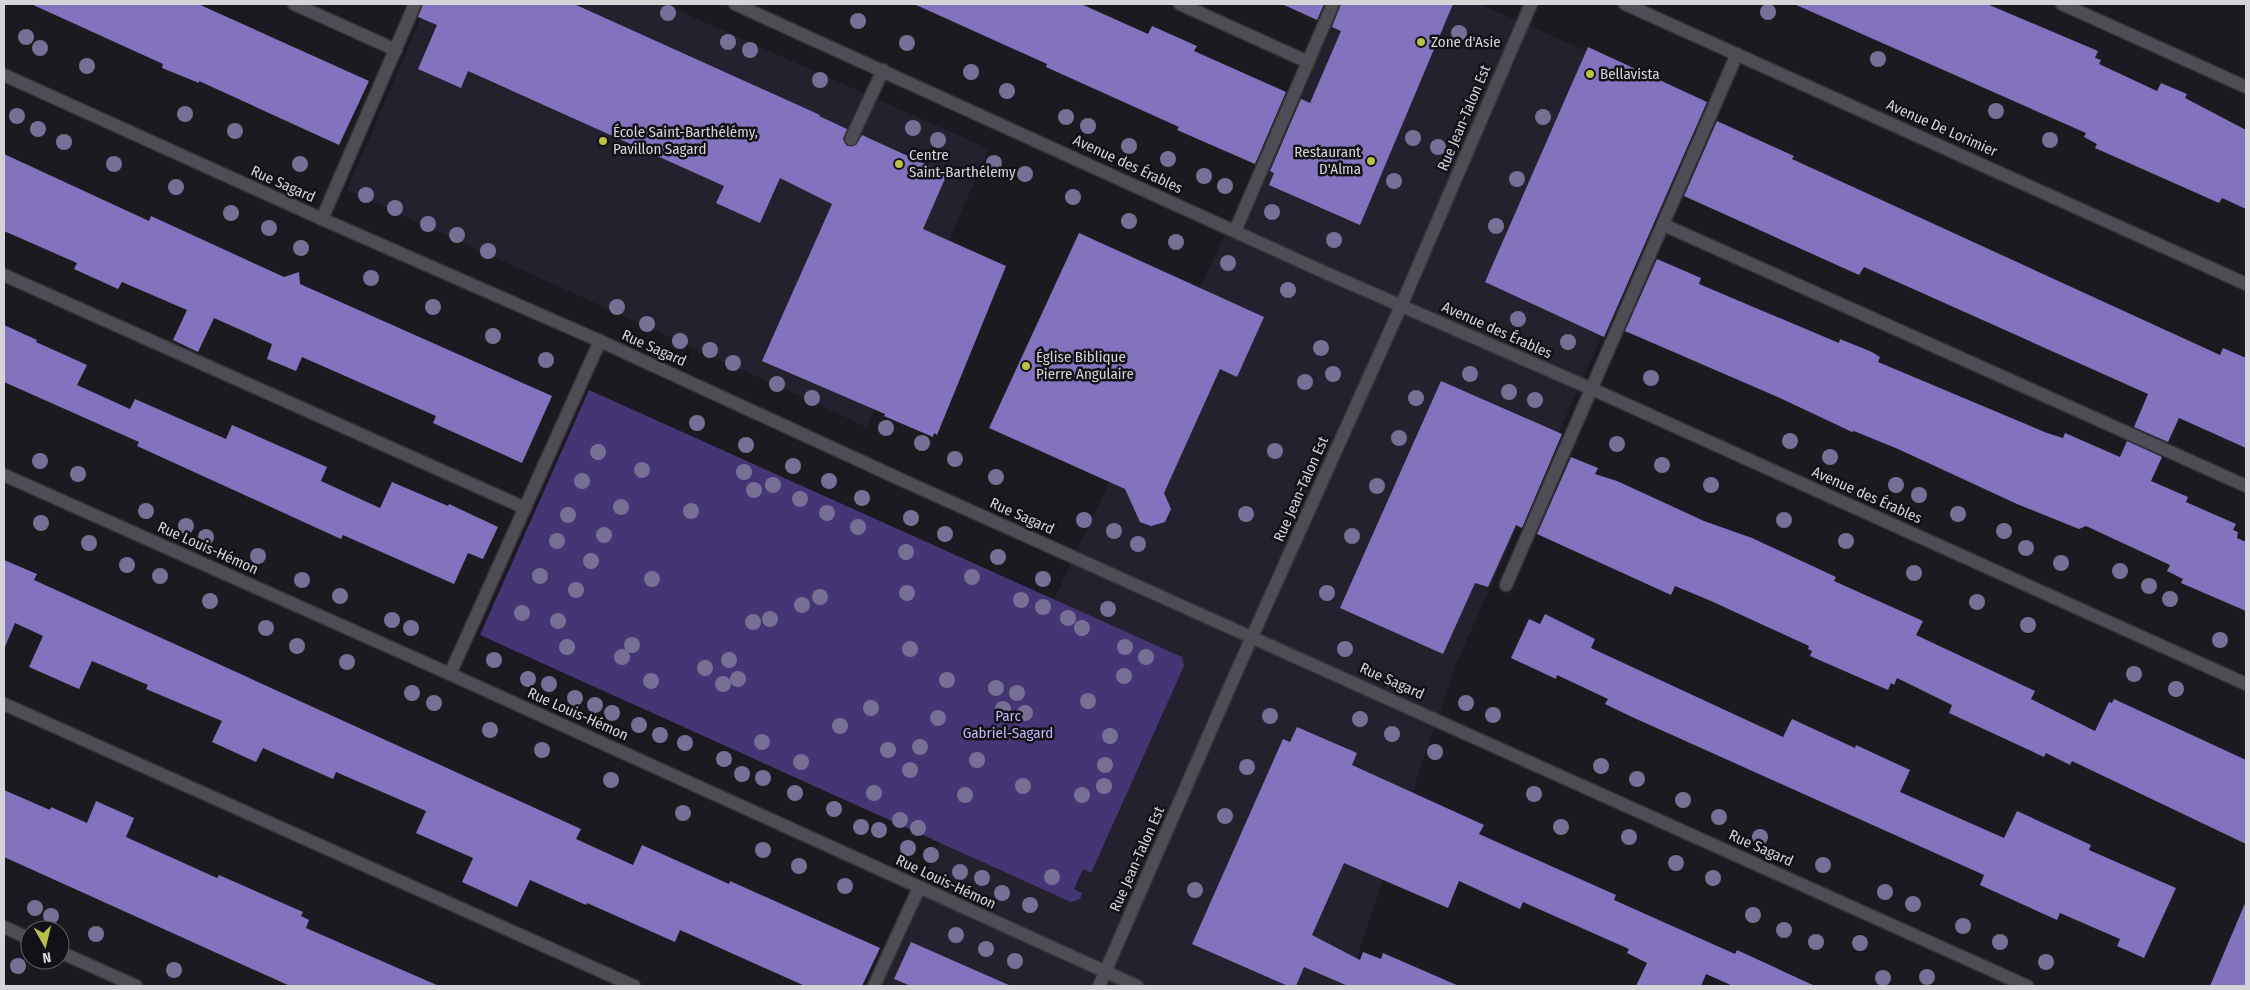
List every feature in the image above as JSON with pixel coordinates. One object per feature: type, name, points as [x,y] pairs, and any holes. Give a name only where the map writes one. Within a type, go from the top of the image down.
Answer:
[{"type":"street","points":[[294,4],[396,50]]},
{"type":"street","points":[[322,219],[415,4]]},
{"type":"street","name":"Avenue des Érables","points":[[736,4],[1235,232],[1592,389],[2246,684]]},
{"type":"street","points":[[1180,4],[1308,62]]},
{"type":"street","points":[[1235,232],[1333,4]]},
{"type":"street","name":"Rue Jean-Talon Est","points":[[1099,986],[1401,306],[1530,4]]},
{"type":"street","name":"Avenue De Lorimier","points":[[1625,4],[2246,284]]},
{"type":"street","points":[[2062,4],[2246,87]]},
{"type":"street","points":[[1506,585],[1737,54]]},
{"type":"street","points":[[851,139],[883,70]]},
{"type":"street","name":"Rue Sagard","points":[[4,75],[322,219],[600,341],[2027,986]]},
{"type":"street","points":[[1664,225],[2246,486]]},
{"type":"street","points":[[4,276],[525,508]]},
{"type":"street","points":[[450,674],[600,341]]},
{"type":"street","name":"Rue Louis-Hémon","points":[[4,475],[450,674],[1137,986]]},
{"type":"street","points":[[4,704],[634,986]]},
{"type":"street","points":[[874,986],[919,888]]},
{"type":"street","points":[[4,927],[20,934]]},
{"type":"street","points":[[70,956],[136,986]]},
{"type":"shaded area","name":"École Saint-Barthélémy, Pavillon Sagard","points":[[427,4],[664,4],[989,149],[867,427],[347,190]]},
{"type":"shaded area","points":[[1333,4],[1479,4],[1705,103],[1455,666],[1347,986],[878,986],[919,888]]},
{"type":"green space","name":"Parc Gabriel-Sagard","points":[[589,390],[1182,657],[1184,666],[1091,873],[1083,869],[1074,889],[1082,893],[1080,899],[1071,902],[480,635]]},
{"type":"building","points":[[31,4],[198,4],[369,81],[339,145],[199,81],[199,83],[162,68],[163,64]]},
{"type":"building","points":[[423,4],[574,4],[847,129],[843,139],[847,146],[856,145],[862,135],[947,174],[923,229],[1006,266],[937,435],[934,433],[933,437],[884,416],[885,414],[762,361],[832,204],[780,178],[760,223],[716,203],[724,186],[468,71],[461,88],[418,69],[437,25],[418,17]]},
{"type":"building","points":[[914,4],[1081,4],[1148,34],[1152,26],[1197,46],[1194,51],[1286,92],[1255,164],[1177,130],[1179,127],[1046,67],[1047,64]]},
{"type":"building","points":[[1282,4],[1324,4],[1317,20]]},
{"type":"building","points":[[1341,4],[1453,4],[1360,225],[1269,185],[1274,173],[1270,171],[1301,99],[1310,103],[1341,31],[1332,27]]},
{"type":"building","points":[[1794,4],[1987,4],[2098,51],[2095,58],[2101,60],[2099,64],[2157,91],[2161,83],[2187,94],[2185,98],[2246,130],[2246,209],[2222,198],[2219,203],[2095,148],[2097,144],[2084,137],[2086,133]]},
{"type":"building","points":[[1588,47],[1707,102],[1604,337],[1485,282]]},
{"type":"building","points":[[1717,121],[1794,156],[1792,159],[2220,355],[2223,348],[2246,358],[2246,448],[2179,418],[2168,442],[2134,427],[2148,394],[1864,267],[1859,275],[1684,196]]},
{"type":"building","points":[[4,154],[149,221],[151,216],[284,277],[299,272],[300,284],[552,396],[522,463],[433,423],[436,416],[302,357],[296,371],[267,359],[272,344],[214,318],[198,352],[173,340],[187,310],[122,282],[118,289],[74,269],[77,263],[4,231]]},
{"type":"building","points":[[1079,233],[1264,317],[1237,377],[1220,369],[1164,493],[1171,509],[1165,522],[1151,526],[1140,522],[1125,489],[989,428]]},
{"type":"building","points":[[1657,259],[1701,278],[1699,284],[1839,343],[1840,339],[1872,352],[1880,357],[1878,362],[2047,433],[2063,438],[2065,433],[2120,457],[2127,441],[2162,457],[2151,481],[2188,497],[2186,502],[2236,524],[2233,530],[2238,532],[2237,538],[2246,542],[2246,611],[2181,583],[2183,579],[2167,571],[2170,565],[2086,526],[2079,529],[2017,504],[1898,449],[1854,431],[1852,432],[1780,398],[1625,331]]},
{"type":"building","points":[[4,325],[87,365],[77,385],[130,409],[135,399],[226,439],[232,425],[327,467],[321,481],[380,508],[392,482],[448,506],[449,504],[498,527],[483,559],[468,553],[454,584],[343,535],[341,539],[137,446],[139,442],[4,382]]},
{"type":"building","points":[[1441,381],[1562,434],[1522,528],[1516,525],[1488,587],[1475,583],[1443,654],[1340,608]]},
{"type":"building","points":[[1571,457],[1598,468],[1595,474],[1617,481],[1704,521],[1752,538],[1836,577],[1834,581],[1923,621],[1916,635],[2035,691],[2031,699],[2095,731],[2109,702],[2112,703],[2114,699],[2246,760],[2246,844],[2072,761],[2070,765],[2046,753],[2044,757],[1949,713],[1952,705],[1897,678],[1894,685],[1891,683],[1888,690],[1810,656],[1812,651],[1808,649],[1809,646],[1711,601],[1675,586],[1671,595],[1537,534]]},
{"type":"building","points":[[4,560],[37,574],[34,580],[581,829],[576,839],[633,865],[642,845],[729,884],[730,881],[880,948],[862,986],[805,986],[680,930],[675,942],[530,880],[517,907],[462,882],[473,858],[416,833],[426,811],[336,772],[333,779],[263,748],[256,762],[212,742],[222,721],[146,689],[148,685],[92,661],[79,689],[29,667],[43,636],[15,623],[4,649]]},
{"type":"building","points":[[1545,614],[1595,639],[1591,648],[1783,737],[1792,719],[1855,748],[1856,745],[1910,770],[1900,792],[2004,838],[2017,811],[2091,845],[2089,850],[2176,888],[2144,958],[2117,946],[2120,939],[2060,913],[2057,920],[1980,885],[1984,875],[1632,717],[1605,704],[1608,699],[1557,675],[1556,679],[1511,658],[1529,619],[1540,624]]},
{"type":"building","points":[[1297,727],[1357,753],[1352,765],[1484,825],[1479,834],[1616,895],[1614,900],[1735,954],[1737,950],[1815,986],[1733,986],[1706,974],[1701,986],[1636,986],[1647,963],[1627,953],[1629,949],[1523,902],[1520,909],[1459,881],[1448,908],[1344,863],[1312,935],[1360,960],[1363,952],[1381,959],[1383,953],[1459,986],[1348,986],[1304,967],[1296,986],[1288,986],[1192,944],[1283,739],[1290,742]]},
{"type":"building","points":[[4,790],[50,810],[51,807],[87,823],[96,801],[134,818],[126,837],[217,878],[219,875],[303,912],[301,916],[309,920],[306,928],[439,986],[290,986],[4,857]]},
{"type":"building","points":[[2246,901],[2246,986],[2210,986]]},
{"type":"building","points":[[911,942],[1011,986],[911,986],[894,979]]},
{"type":"place","name":"Zone d'Asie","points":[[1421,42]]},
{"type":"place","name":"Bellavista","points":[[1590,74]]},
{"type":"place","name":"École Saint-Barthélémy, Pavillon Sagard","points":[[603,141]]},
{"type":"place","name":"Restaurant D'Alma","points":[[1371,161]]},
{"type":"place","name":"Centre Saint-Barthélemy","points":[[899,164]]},
{"type":"place","name":"Église Biblique Pierre Angulaire","points":[[1026,366]]}]
